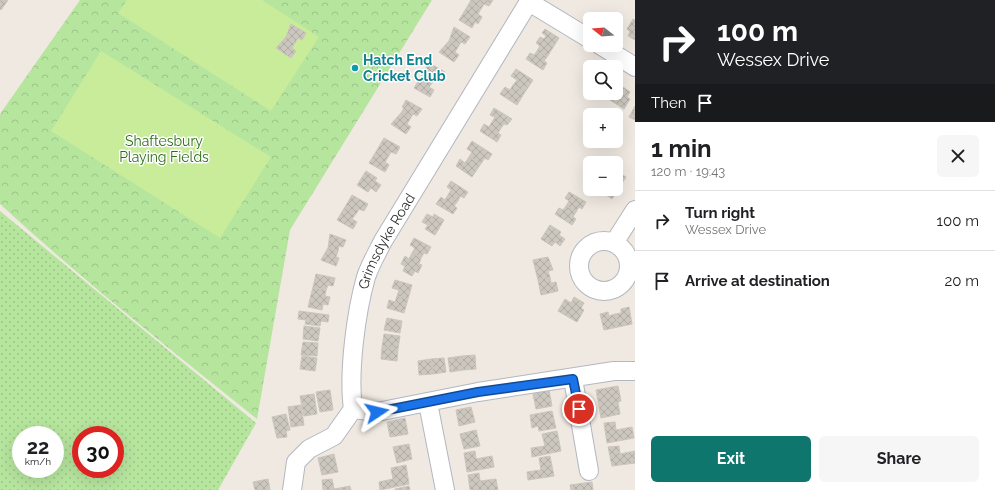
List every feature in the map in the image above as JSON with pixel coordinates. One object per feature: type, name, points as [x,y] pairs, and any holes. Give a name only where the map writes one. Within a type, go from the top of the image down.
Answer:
[{"type":"street","points":[[530,1],[583,35]]},
{"type":"street","name":"Grimsdyke Road","points":[[353,409],[351,391],[357,318],[366,277],[383,241],[530,1]]},
{"type":"street","points":[[611,52],[635,67]]},
{"type":"street","points":[[614,243],[635,210]]},
{"type":"street","points":[[292,490],[296,462],[309,449],[334,436],[353,409],[377,412],[478,392],[573,379],[614,371],[635,371]]},
{"type":"street","points":[[573,379],[589,472]]},
{"type":"street","points":[[428,403],[445,490]]},
{"type":"green space","name":"Shaftesbury Playing Fields","points":[[80,0],[432,0],[290,230],[257,419],[94,287],[0,204],[0,114]]},
{"type":"green space","points":[[127,0],[262,0],[319,37],[271,111],[118,13]]},
{"type":"green space","points":[[101,51],[271,157],[220,238],[51,131]]},
{"type":"green space","points":[[0,211],[256,423],[218,490],[0,490]]},
{"type":"building","points":[[0,0],[8,0],[1,10],[0,9]]},
{"type":"building","points":[[471,0],[493,0],[489,6],[484,4],[481,9],[470,2]]},
{"type":"building","points":[[470,2],[481,9],[478,14],[482,17],[478,24],[475,22],[472,28],[459,20]]},
{"type":"building","points":[[633,19],[635,20],[635,40],[628,36],[630,32],[627,29]]},
{"type":"building","points":[[291,24],[306,33],[302,40],[298,38],[295,43],[286,37]]},
{"type":"building","points":[[454,27],[470,37],[465,44],[461,42],[458,47],[449,41]]},
{"type":"building","points":[[545,29],[559,38],[547,57],[537,51],[540,46],[536,43],[540,37],[544,39],[546,36],[542,33]]},
{"type":"building","points":[[286,37],[295,43],[292,48],[296,51],[291,58],[276,48]]},
{"type":"building","points":[[449,41],[458,47],[455,52],[459,55],[454,62],[439,52]]},
{"type":"building","points":[[537,51],[547,57],[544,61],[547,63],[543,70],[526,59],[530,53],[534,55]]},
{"type":"building","points":[[429,63],[445,72],[440,79],[436,77],[433,82],[422,75]]},
{"type":"building","points":[[516,69],[533,80],[525,92],[513,85],[517,80],[511,76]]},
{"type":"building","points":[[422,75],[433,82],[429,87],[434,90],[430,97],[414,88]]},
{"type":"building","points":[[513,85],[525,92],[517,105],[500,94],[505,87],[510,90]]},
{"type":"building","points":[[623,87],[630,92],[627,97],[630,99],[624,109],[610,100],[623,100]]},
{"type":"building","points":[[406,100],[422,109],[417,116],[413,114],[410,119],[401,113],[404,108],[402,107]]},
{"type":"building","points":[[635,106],[635,120],[629,117]]},
{"type":"building","points":[[494,108],[512,119],[507,125],[504,124],[501,128],[492,122],[495,117],[490,115]]},
{"type":"building","points":[[401,113],[410,119],[407,124],[411,127],[406,134],[391,124]]},
{"type":"building","points":[[492,122],[501,128],[498,133],[501,135],[497,142],[480,131],[484,124],[489,127]]},
{"type":"building","points":[[384,138],[400,147],[396,154],[391,152],[388,157],[377,150]]},
{"type":"building","points":[[472,141],[492,154],[488,160],[485,158],[480,165],[469,157],[472,152],[467,149]]},
{"type":"building","points":[[377,150],[388,157],[385,162],[389,165],[385,172],[369,163]]},
{"type":"building","points":[[469,157],[480,165],[472,177],[456,166],[460,159],[465,163]]},
{"type":"building","points":[[366,171],[377,178],[375,181],[381,185],[376,192],[371,188],[368,192],[357,185]]},
{"type":"building","points":[[451,181],[468,192],[464,198],[460,196],[458,201],[448,195],[451,190],[447,187]]},
{"type":"building","points":[[569,192],[586,202],[582,209],[579,207],[576,212],[566,206],[569,201],[565,198]]},
{"type":"building","points":[[352,195],[368,204],[364,211],[359,209],[356,214],[345,207]]},
{"type":"building","points":[[448,195],[458,201],[454,206],[457,208],[453,214],[436,204],[441,197],[445,200]]},
{"type":"building","points":[[566,206],[576,212],[573,217],[576,219],[572,225],[555,214],[559,208],[563,210]]},
{"type":"building","points":[[345,207],[356,214],[352,219],[357,222],[353,229],[337,220]]},
{"type":"building","points":[[427,214],[433,217],[434,214],[444,220],[435,235],[425,229],[428,225],[422,222]]},
{"type":"building","points":[[550,225],[561,232],[559,235],[565,239],[560,246],[555,242],[552,246],[541,239]]},
{"type":"building","points":[[330,234],[346,240],[343,247],[339,246],[338,251],[328,248]]},
{"type":"building","points":[[414,238],[431,247],[427,254],[424,253],[421,258],[412,253],[415,248],[410,245]]},
{"type":"building","points":[[328,248],[338,251],[336,257],[339,258],[336,266],[321,260]]},
{"type":"building","points":[[412,253],[421,258],[419,264],[422,265],[418,273],[415,271],[412,276],[403,271],[405,266],[401,264],[405,256],[409,259]]},
{"type":"building","points":[[548,257],[553,270],[548,271],[550,277],[538,280],[533,260]]},
{"type":"building","points":[[316,274],[335,278],[333,286],[328,285],[326,290],[313,287]]},
{"type":"building","points":[[550,277],[551,283],[556,282],[558,291],[541,295],[538,280]]},
{"type":"building","points":[[395,280],[412,285],[408,299],[397,296],[399,290],[392,288]]},
{"type":"building","points":[[313,287],[326,290],[325,296],[330,297],[328,305],[323,304],[322,310],[308,307]]},
{"type":"building","points":[[397,296],[408,299],[404,313],[387,308],[389,300],[395,302]]},
{"type":"building","points":[[574,297],[584,303],[581,308],[584,310],[577,322],[558,311],[565,299],[571,303]]},
{"type":"building","points":[[629,307],[632,324],[618,327],[615,314],[621,313],[621,309]]},
{"type":"building","points":[[299,311],[329,315],[328,322],[321,321],[320,326],[305,324],[306,320],[298,319]]},
{"type":"building","points":[[608,312],[609,316],[615,314],[618,327],[604,330],[600,314]]},
{"type":"building","points":[[387,318],[402,321],[400,333],[384,330]]},
{"type":"building","points":[[304,326],[320,328],[318,341],[303,339]]},
{"type":"building","points":[[384,334],[400,336],[398,349],[382,347]]},
{"type":"building","points":[[303,342],[318,343],[317,356],[301,355]]},
{"type":"building","points":[[382,347],[398,349],[397,361],[381,359]]},
{"type":"building","points":[[475,355],[476,369],[463,370],[462,356]]},
{"type":"building","points":[[302,356],[317,358],[315,371],[300,369]]},
{"type":"building","points":[[462,356],[463,370],[450,372],[448,358]]},
{"type":"building","points":[[444,358],[446,372],[433,374],[431,359]]},
{"type":"building","points":[[431,359],[433,374],[419,375],[418,361]]},
{"type":"building","points":[[618,386],[621,401],[618,402],[620,414],[601,418],[596,390]]},
{"type":"building","points":[[330,390],[333,410],[320,412],[316,392]]},
{"type":"building","points":[[549,390],[552,406],[536,409],[533,394]]},
{"type":"building","points":[[314,394],[317,414],[304,416],[300,396]]},
{"type":"building","points":[[301,405],[304,425],[291,427],[288,407]]},
{"type":"building","points":[[471,407],[475,422],[459,426],[456,410]]},
{"type":"building","points":[[552,411],[556,428],[539,431],[538,426],[532,428],[530,415]]},
{"type":"building","points":[[286,414],[290,430],[286,431],[287,437],[277,438],[272,417]]},
{"type":"building","points":[[405,418],[408,434],[390,437],[387,422]]},
{"type":"building","points":[[615,422],[616,430],[632,427],[634,438],[607,443],[604,423]]},
{"type":"building","points":[[476,430],[480,446],[464,449],[460,434]]},
{"type":"building","points":[[557,431],[561,451],[532,457],[531,448],[545,446],[542,434]]},
{"type":"building","points":[[409,444],[412,459],[397,463],[393,447]]},
{"type":"building","points":[[619,446],[620,454],[635,451],[635,463],[612,466],[608,447]]},
{"type":"building","points":[[475,451],[476,459],[492,456],[494,467],[467,472],[464,453]]},
{"type":"building","points":[[334,454],[338,472],[322,475],[318,458]]},
{"type":"building","points":[[550,456],[554,476],[528,480],[527,472],[541,470],[539,458]]},
{"type":"building","points":[[406,465],[409,484],[380,490],[379,482],[393,479],[391,468]]},
{"type":"building","points":[[479,473],[480,481],[496,479],[498,490],[470,490],[468,475]]},
{"type":"building","points":[[268,479],[270,490],[255,490],[253,482]]},
{"type":"building","points":[[332,479],[334,489],[350,486],[351,490],[323,490],[322,480]]},
{"type":"building","points":[[592,482],[593,490],[571,490],[570,485]]},
{"type":"building","points":[[409,486],[410,490],[395,490],[395,489]]},
{"type":"place","name":"Hatch End Cricket Club","points":[[355,68]]},
{"type":"route","points":[[377,412],[478,392],[573,379],[579,409]]}]
